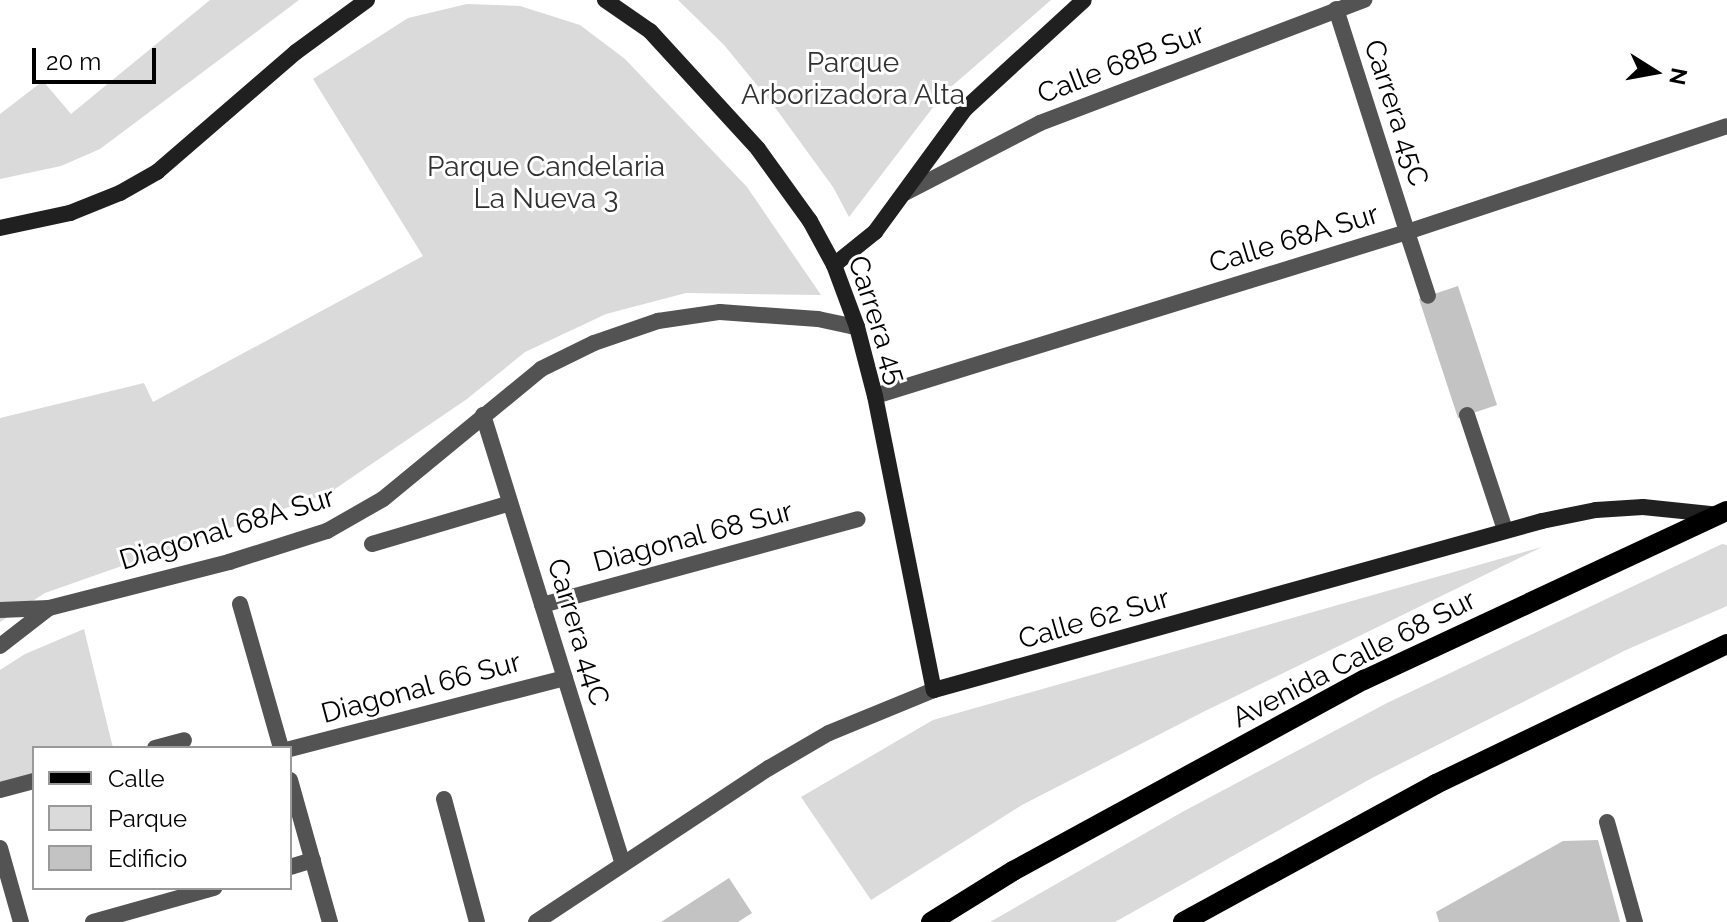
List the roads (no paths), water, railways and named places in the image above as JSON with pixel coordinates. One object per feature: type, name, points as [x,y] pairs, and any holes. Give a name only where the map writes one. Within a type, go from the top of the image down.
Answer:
[{"type":"main road","name":"Avenida Calle 68 Sur","points":[[931,922],[1013,871],[1364,680],[1724,514]]},
{"type":"main road","points":[[1183,922],[1436,784],[1727,644]]},
{"type":"street","points":[[0,228],[70,213],[120,193],[157,172],[296,52],[367,0]]},
{"type":"street","name":"Carrera 45","points":[[605,0],[650,31],[749,138],[790,191],[834,265],[857,327],[875,396],[934,690]]},
{"type":"street","name":"Calle 68B Sur","points":[[834,265],[862,246],[905,193],[965,109],[1084,0]]},
{"type":"street","name":"Calle 68B Sur","points":[[905,193],[1040,123],[1364,0]]},
{"type":"street","name":"Carrera 45C","points":[[1336,9],[1428,296]]},
{"type":"street","name":"Calle 68A Sur","points":[[875,396],[1407,232],[1727,126]]},
{"type":"street","name":"Diagonal 68A Sur","points":[[0,610],[49,608],[229,562],[327,531],[383,499],[541,369],[594,343],[658,321],[720,312],[818,319],[857,327]]},
{"type":"street","name":"Carrera 44C","points":[[483,415],[623,864]]},
{"type":"street","points":[[1467,415],[1505,530]]},
{"type":"street","points":[[372,544],[510,503]]},
{"type":"street","name":"Calle 62 Sur","points":[[536,922],[757,776],[829,733],[934,690],[1505,530],[1596,510],[1643,507],[1724,514]]},
{"type":"street","name":"Diagonal 68 Sur","points":[[542,605],[858,519]]},
{"type":"street","points":[[240,604],[280,746]]},
{"type":"street","points":[[0,646],[49,608]]},
{"type":"street","name":"Diagonal 66 Sur","points":[[292,748],[565,678]]},
{"type":"street","points":[[162,746],[184,740]]},
{"type":"street","points":[[0,790],[32,782]]},
{"type":"street","points":[[292,787],[330,922]]},
{"type":"street","points":[[444,799],[477,922]]},
{"type":"street","points":[[1607,822],[1635,922]]},
{"type":"street","points":[[0,848],[21,922]]},
{"type":"street","points":[[292,866],[313,860]]},
{"type":"street","points":[[93,922],[207,890]]},
{"type":"park label","name":"Parque Arborizadora Alta","points":[[853,79]]},
{"type":"park label","name":"Parque Candelaria La Nueva 3","points":[[546,183]]}]
